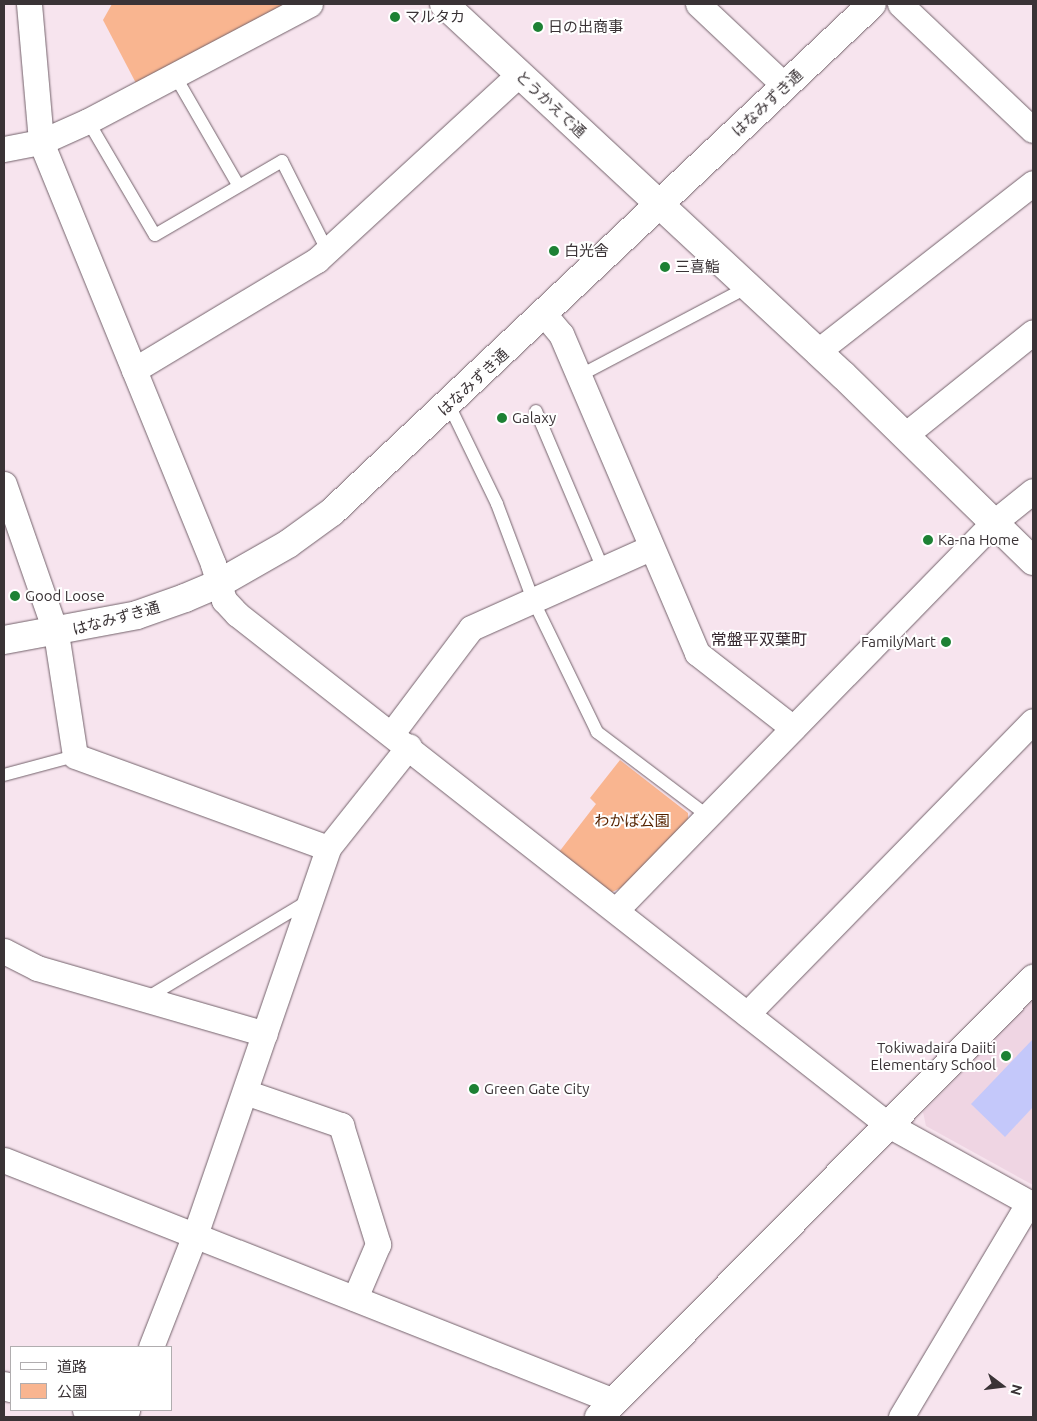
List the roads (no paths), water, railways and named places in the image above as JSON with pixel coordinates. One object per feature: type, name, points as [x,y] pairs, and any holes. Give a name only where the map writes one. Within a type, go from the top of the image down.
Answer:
[{"type":"street","points":[[29,4],[41,142],[134,370],[224,600],[237,614],[617,909],[887,1124],[1031,1204],[901,1417]]},
{"type":"street","points":[[4,149],[41,142],[88,121],[310,4]]},
{"type":"street","name":"とうかえで通","points":[[444,4],[818,351],[1033,561]]},
{"type":"street","points":[[698,4],[785,86]]},
{"type":"street","name":"はなみずき通","points":[[4,640],[56,633],[137,616],[218,584],[288,544],[332,512],[449,405],[872,4]]},
{"type":"street","points":[[900,4],[1028,116]]},
{"type":"street","points":[[134,370],[328,250],[519,74]]},
{"type":"street","points":[[818,351],[1033,183]]},
{"type":"street","points":[[544,314],[561,334],[650,548],[697,653],[793,728]]},
{"type":"street","points":[[904,435],[1033,332]]},
{"type":"street","points":[[4,484],[56,633],[75,756],[328,848]]},
{"type":"street","points":[[617,909],[993,522],[1033,492]]},
{"type":"street","points":[[152,1346],[195,1235],[328,848],[400,740],[471,628],[650,548]]},
{"type":"street","points":[[747,1014],[1033,721]]},
{"type":"street","points":[[4,951],[38,968],[265,1034]]},
{"type":"street","points":[[4,1160],[355,1298],[607,1409],[887,1124],[1033,979]]},
{"type":"street","points":[[245,1092],[341,1126],[378,1244],[355,1298]]},
{"type":"street","points":[[90,1411],[110,1417]]},
{"type":"lane","points":[[174,74],[238,185]]},
{"type":"lane","points":[[88,121],[155,235],[282,161],[328,250]]},
{"type":"lane","points":[[579,376],[748,287]]},
{"type":"lane","points":[[449,405],[497,504],[533,600],[597,732],[708,816]]},
{"type":"lane","points":[[536,411],[602,569]]},
{"type":"lane","points":[[4,775],[75,756]]},
{"type":"lane","points":[[145,999],[310,899]]},
{"type":"water","points":[[1033,1039],[1033,1107],[1005,1137],[971,1104]]},
{"type":"place","name":"マルタカ","points":[[395,17]]},
{"type":"place","name":"日の出商事","points":[[538,27]]},
{"type":"place","name":"白光舎","points":[[554,251]]},
{"type":"place","name":"三喜鮨","points":[[665,267]]},
{"type":"place","name":"Galaxy","points":[[502,418]]},
{"type":"place","name":"Ka-na Home","points":[[928,540]]},
{"type":"place","name":"Good Loose","points":[[15,596]]},
{"type":"place","name":"FamilyMart","points":[[946,642]]},
{"type":"place","name":"Tokiwadaira Daiiti Elementary School","points":[[1006,1056]]},
{"type":"place","name":"Green Gate City","points":[[474,1089]]},
{"type":"district","name":"常盤平双葉町","points":[[759,639]]},
{"type":"park label","name":"わかば公園","points":[[632,821]]}]
